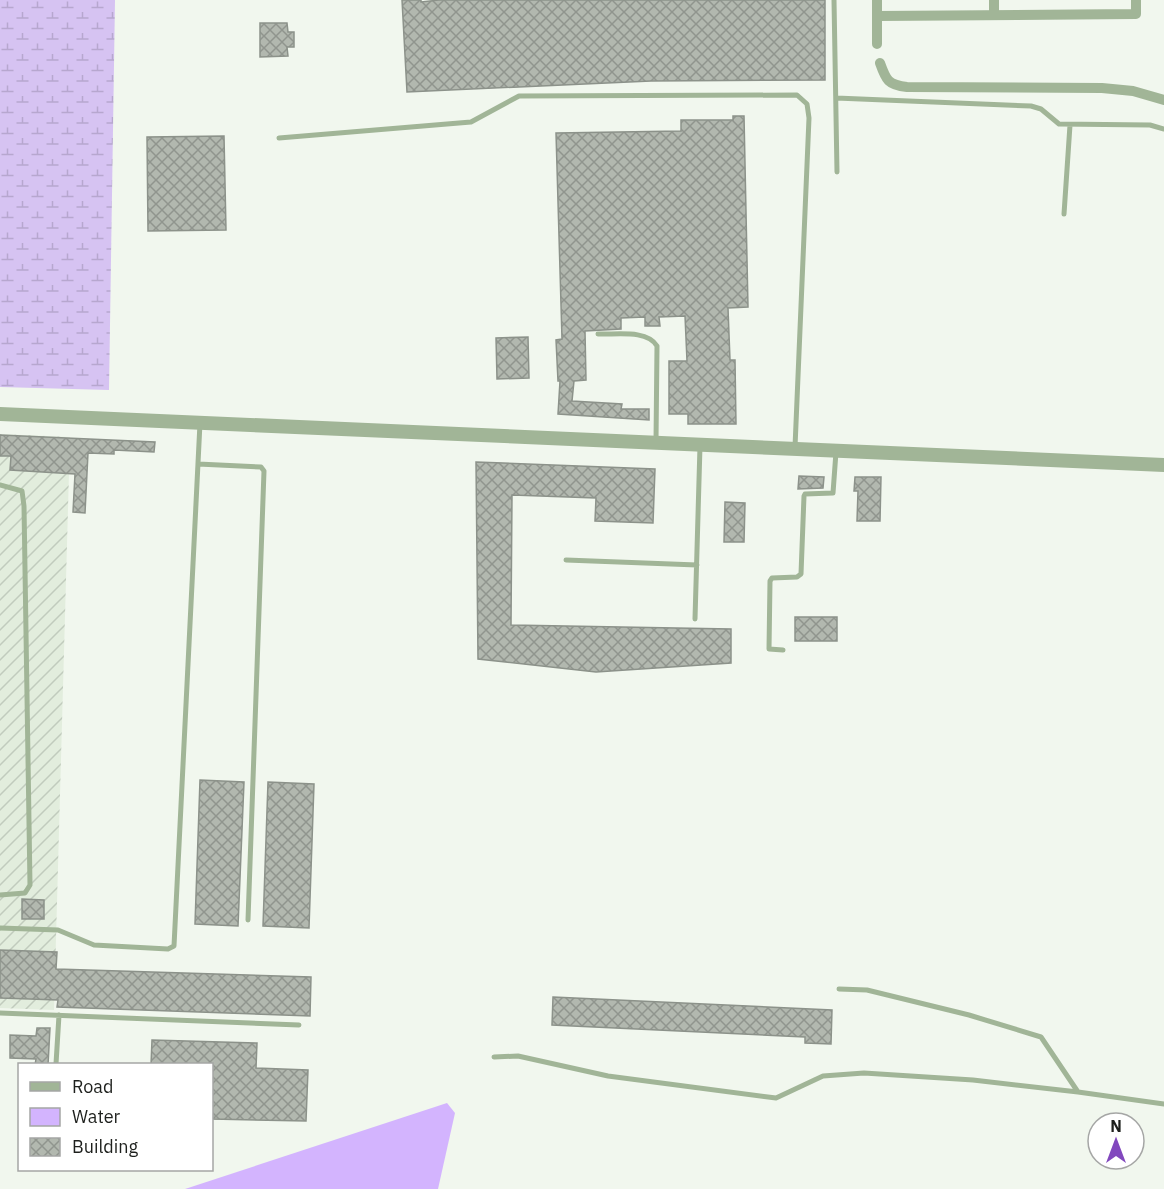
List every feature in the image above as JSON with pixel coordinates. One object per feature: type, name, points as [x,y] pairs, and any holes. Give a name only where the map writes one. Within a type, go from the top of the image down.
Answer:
[{"type":"street","points":[[878,0],[878,44]]},
{"type":"street","points":[[994,0],[994,15]]},
{"type":"street","points":[[878,16],[1136,15],[1136,0]]},
{"type":"street","points":[[880,63],[885,79],[896,86],[1102,88],[1133,91],[1164,100]]},
{"type":"street","points":[[0,414],[1164,465]]},
{"type":"lane","points":[[834,0],[837,172]]},
{"type":"lane","points":[[279,138],[471,123],[519,96],[797,95],[807,104],[809,118],[795,448]]},
{"type":"lane","points":[[836,98],[1031,106],[1041,109],[1059,124],[1141,124],[1164,129]]},
{"type":"lane","points":[[1064,214],[1071,125]]},
{"type":"lane","points":[[598,334],[643,335],[653,339],[657,346],[656,442]]},
{"type":"lane","points":[[0,928],[58,930],[94,945],[168,949],[174,946],[200,423]]},
{"type":"lane","points":[[695,619],[700,445]]},
{"type":"lane","points":[[783,650],[769,650],[770,581],[772,578],[797,577],[801,574],[804,496],[805,494],[833,493],[836,450]]},
{"type":"lane","points":[[198,464],[261,467],[264,471],[248,920]]},
{"type":"lane","points":[[0,485],[22,491],[24,506],[30,885],[25,893],[0,895]]},
{"type":"lane","points":[[566,560],[697,565]]},
{"type":"lane","points":[[839,989],[867,990],[890,995],[969,1015],[1041,1037],[1078,1092]]},
{"type":"lane","points":[[0,1013],[299,1025]]},
{"type":"lane","points":[[56,1063],[59,1015]]},
{"type":"lane","points":[[494,1057],[518,1056],[608,1076],[776,1098],[823,1076],[864,1073],[973,1080],[1164,1104]]},
{"type":"shaded area","points":[[0,434],[70,437],[54,1010],[0,1008]]},
{"type":"green space","points":[[0,0],[115,0],[109,390],[0,387]]},
{"type":"water","points":[[447,1103],[455,1113],[438,1189],[185,1189]]},
{"type":"building","points":[[402,0],[421,0],[421,2],[439,0],[825,0],[825,80],[651,81],[407,92]]},
{"type":"building","points":[[260,23],[287,23],[288,32],[294,32],[294,47],[287,47],[288,56],[260,57]]},
{"type":"building","points":[[733,116],[744,116],[748,307],[728,308],[730,360],[735,360],[736,424],[688,424],[688,414],[669,414],[669,361],[687,361],[685,316],[659,317],[660,326],[645,326],[645,317],[621,318],[621,329],[585,331],[586,380],[574,381],[572,401],[622,404],[621,409],[649,409],[649,420],[558,414],[560,381],[558,381],[556,340],[562,339],[556,133],[681,131],[681,120],[733,120]]},
{"type":"building","points":[[224,136],[226,230],[148,231],[147,137]]},
{"type":"building","points":[[528,337],[529,378],[497,379],[496,338]]},
{"type":"building","points":[[0,435],[155,442],[154,452],[114,450],[114,454],[88,453],[85,513],[73,512],[75,474],[10,470],[11,456],[0,456]]},
{"type":"building","points":[[476,462],[655,469],[653,523],[595,521],[596,498],[512,495],[511,625],[731,629],[731,663],[596,672],[478,659]]},
{"type":"building","points":[[799,476],[824,477],[823,488],[798,489]]},
{"type":"building","points":[[855,477],[881,477],[880,521],[857,521],[858,491],[854,491]]},
{"type":"building","points":[[725,502],[745,503],[744,542],[724,542]]},
{"type":"building","points":[[795,617],[837,617],[837,641],[795,641]]},
{"type":"building","points":[[200,780],[244,782],[238,926],[195,924]]},
{"type":"building","points":[[268,782],[314,784],[309,928],[263,926]]},
{"type":"building","points":[[22,899],[44,900],[44,919],[22,919]]},
{"type":"building","points":[[0,950],[57,952],[56,969],[311,977],[310,1016],[57,1007],[58,1000],[0,998]]},
{"type":"building","points":[[553,997],[832,1010],[831,1044],[805,1043],[805,1037],[552,1025]]},
{"type":"building","points":[[37,1028],[50,1028],[48,1063],[35,1063],[36,1059],[10,1058],[10,1035],[36,1036]]},
{"type":"building","points":[[152,1040],[257,1043],[256,1068],[308,1070],[306,1121],[213,1119],[213,1063],[151,1063]]}]
